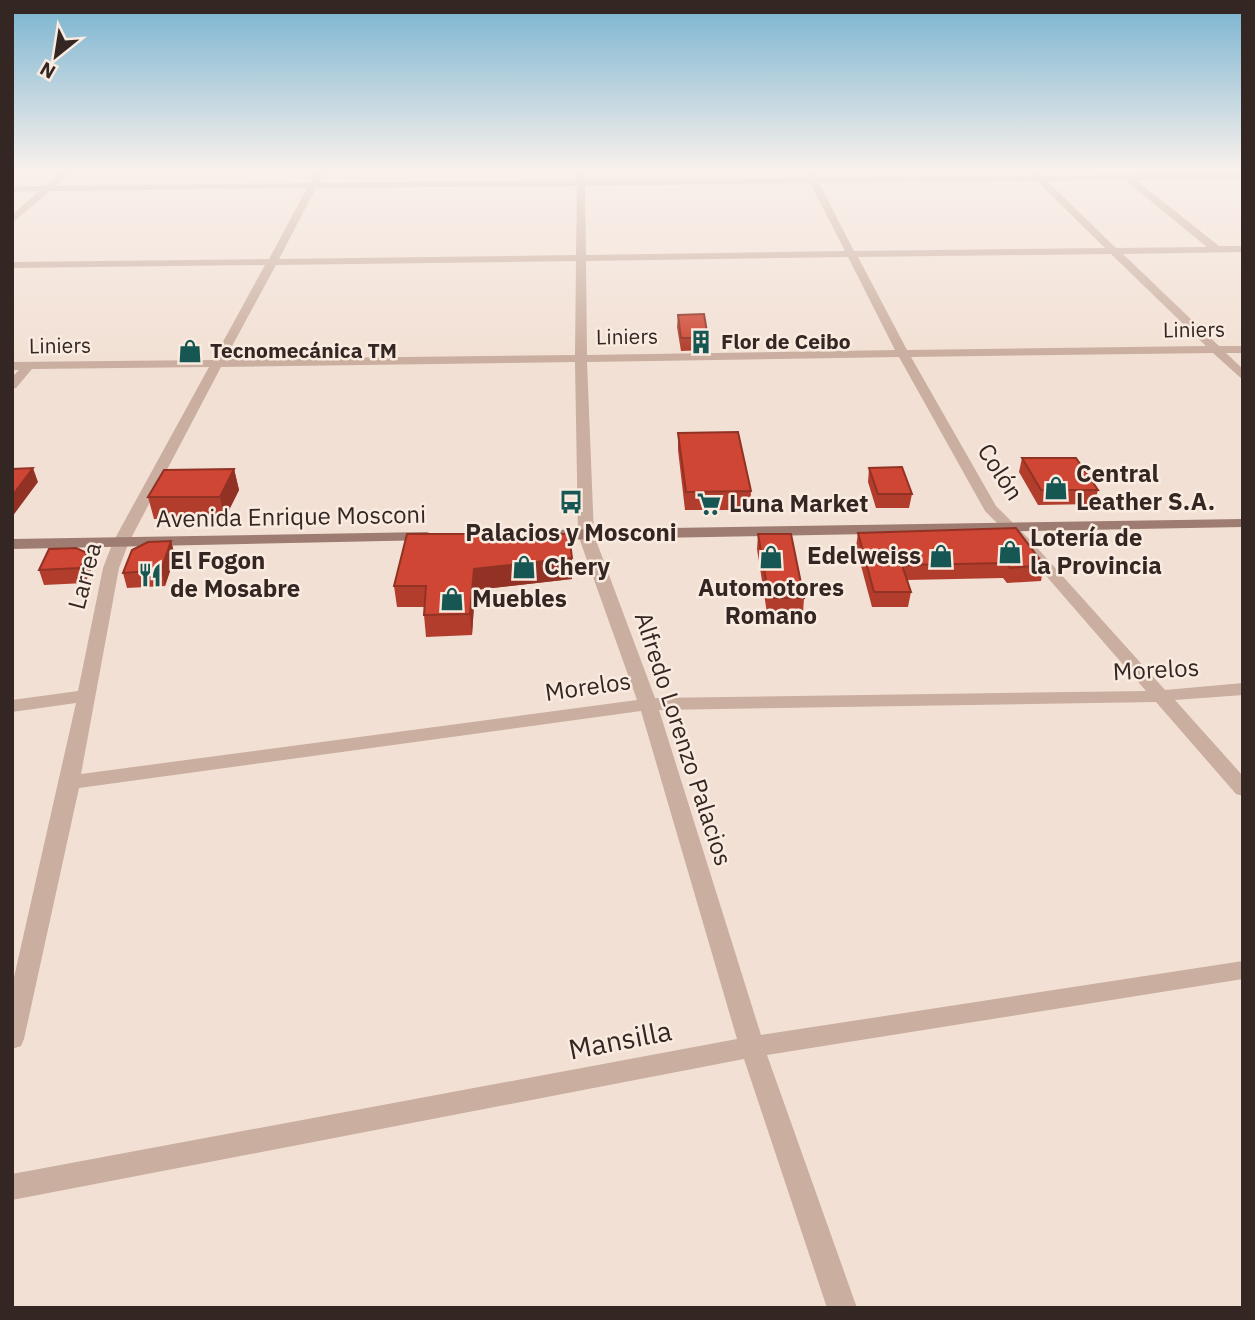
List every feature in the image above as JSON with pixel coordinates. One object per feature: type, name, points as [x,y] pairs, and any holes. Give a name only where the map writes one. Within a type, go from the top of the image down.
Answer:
[{"type":"main road","points":[[532,536],[1243,523]]},
{"type":"main road","name":"Avenida Enrique Mosconi","points":[[12,544],[437,537]]},
{"type":"street","name":"Larrea","points":[[12,1039],[69,782],[111,568],[121,542],[288,231]]},
{"type":"street","name":"Alfredo Lorenzo Palacios","points":[[583,231],[581,357],[586,535],[648,704],[752,1047],[842,1308]]},
{"type":"street","name":"Colón","points":[[838,231],[902,352],[990,508],[1243,789]]},
{"type":"street","points":[[1093,231],[1243,376]]},
{"type":"street","points":[[1193,231],[1216,249]]},
{"type":"street","points":[[12,265],[1243,249]]},
{"type":"street","name":"Liniers","points":[[12,366],[1243,349]]},
{"type":"street","points":[[12,385],[28,366]]},
{"type":"street","name":"Morelos","points":[[69,782],[648,704],[1159,696],[1243,689]]},
{"type":"street","points":[[12,706],[85,696]]},
{"type":"street","name":"Mansilla","points":[[12,1187],[752,1047],[1243,970]]},
{"type":"building","points":[[704,314],[708,338],[681,338],[678,315]]},
{"type":"building","points":[[738,432],[751,491],[686,492],[678,433]]},
{"type":"building","points":[[1022,458],[1076,458],[1098,490],[1041,490]]},
{"type":"building","points":[[902,467],[912,494],[878,494],[869,468]]},
{"type":"building","points":[[33,468],[12,496],[12,469]]},
{"type":"building","points":[[234,469],[220,497],[148,497],[164,470]]},
{"type":"building","points":[[1016,528],[1044,565],[1010,568],[1007,563],[902,565],[911,592],[874,592],[858,533]]},
{"type":"building","points":[[407,534],[569,534],[572,558],[474,569],[470,614],[424,615],[426,586],[394,586]]},
{"type":"building","points":[[758,534],[791,534],[804,598],[769,598]]},
{"type":"building","points":[[171,541],[161,570],[123,573],[132,550],[148,542]]},
{"type":"building","points":[[76,548],[87,553],[80,568],[39,570],[49,549]]},
{"type":"place","name":"Flor de Ceibo","points":[[701,342]]},
{"type":"place","name":"Tecnomecánica TM","points":[[190,351]]},
{"type":"place","name":"Central Leather S.A.","points":[[1056,488]]},
{"type":"place","name":"Palacios y Mosconi","points":[[571,502]]},
{"type":"place","name":"Luna Market","points":[[709,504]]},
{"type":"place","name":"Lotería de la Provincia","points":[[1010,552]]},
{"type":"place","name":"Edelweiss","points":[[941,556]]},
{"type":"place","name":"Automotores Romano","points":[[771,557]]},
{"type":"place","name":"Chery","points":[[524,567]]},
{"type":"place","name":"El Fogon de Mosabre","points":[[150,575]]},
{"type":"place","name":"Muebles","points":[[452,599]]}]
